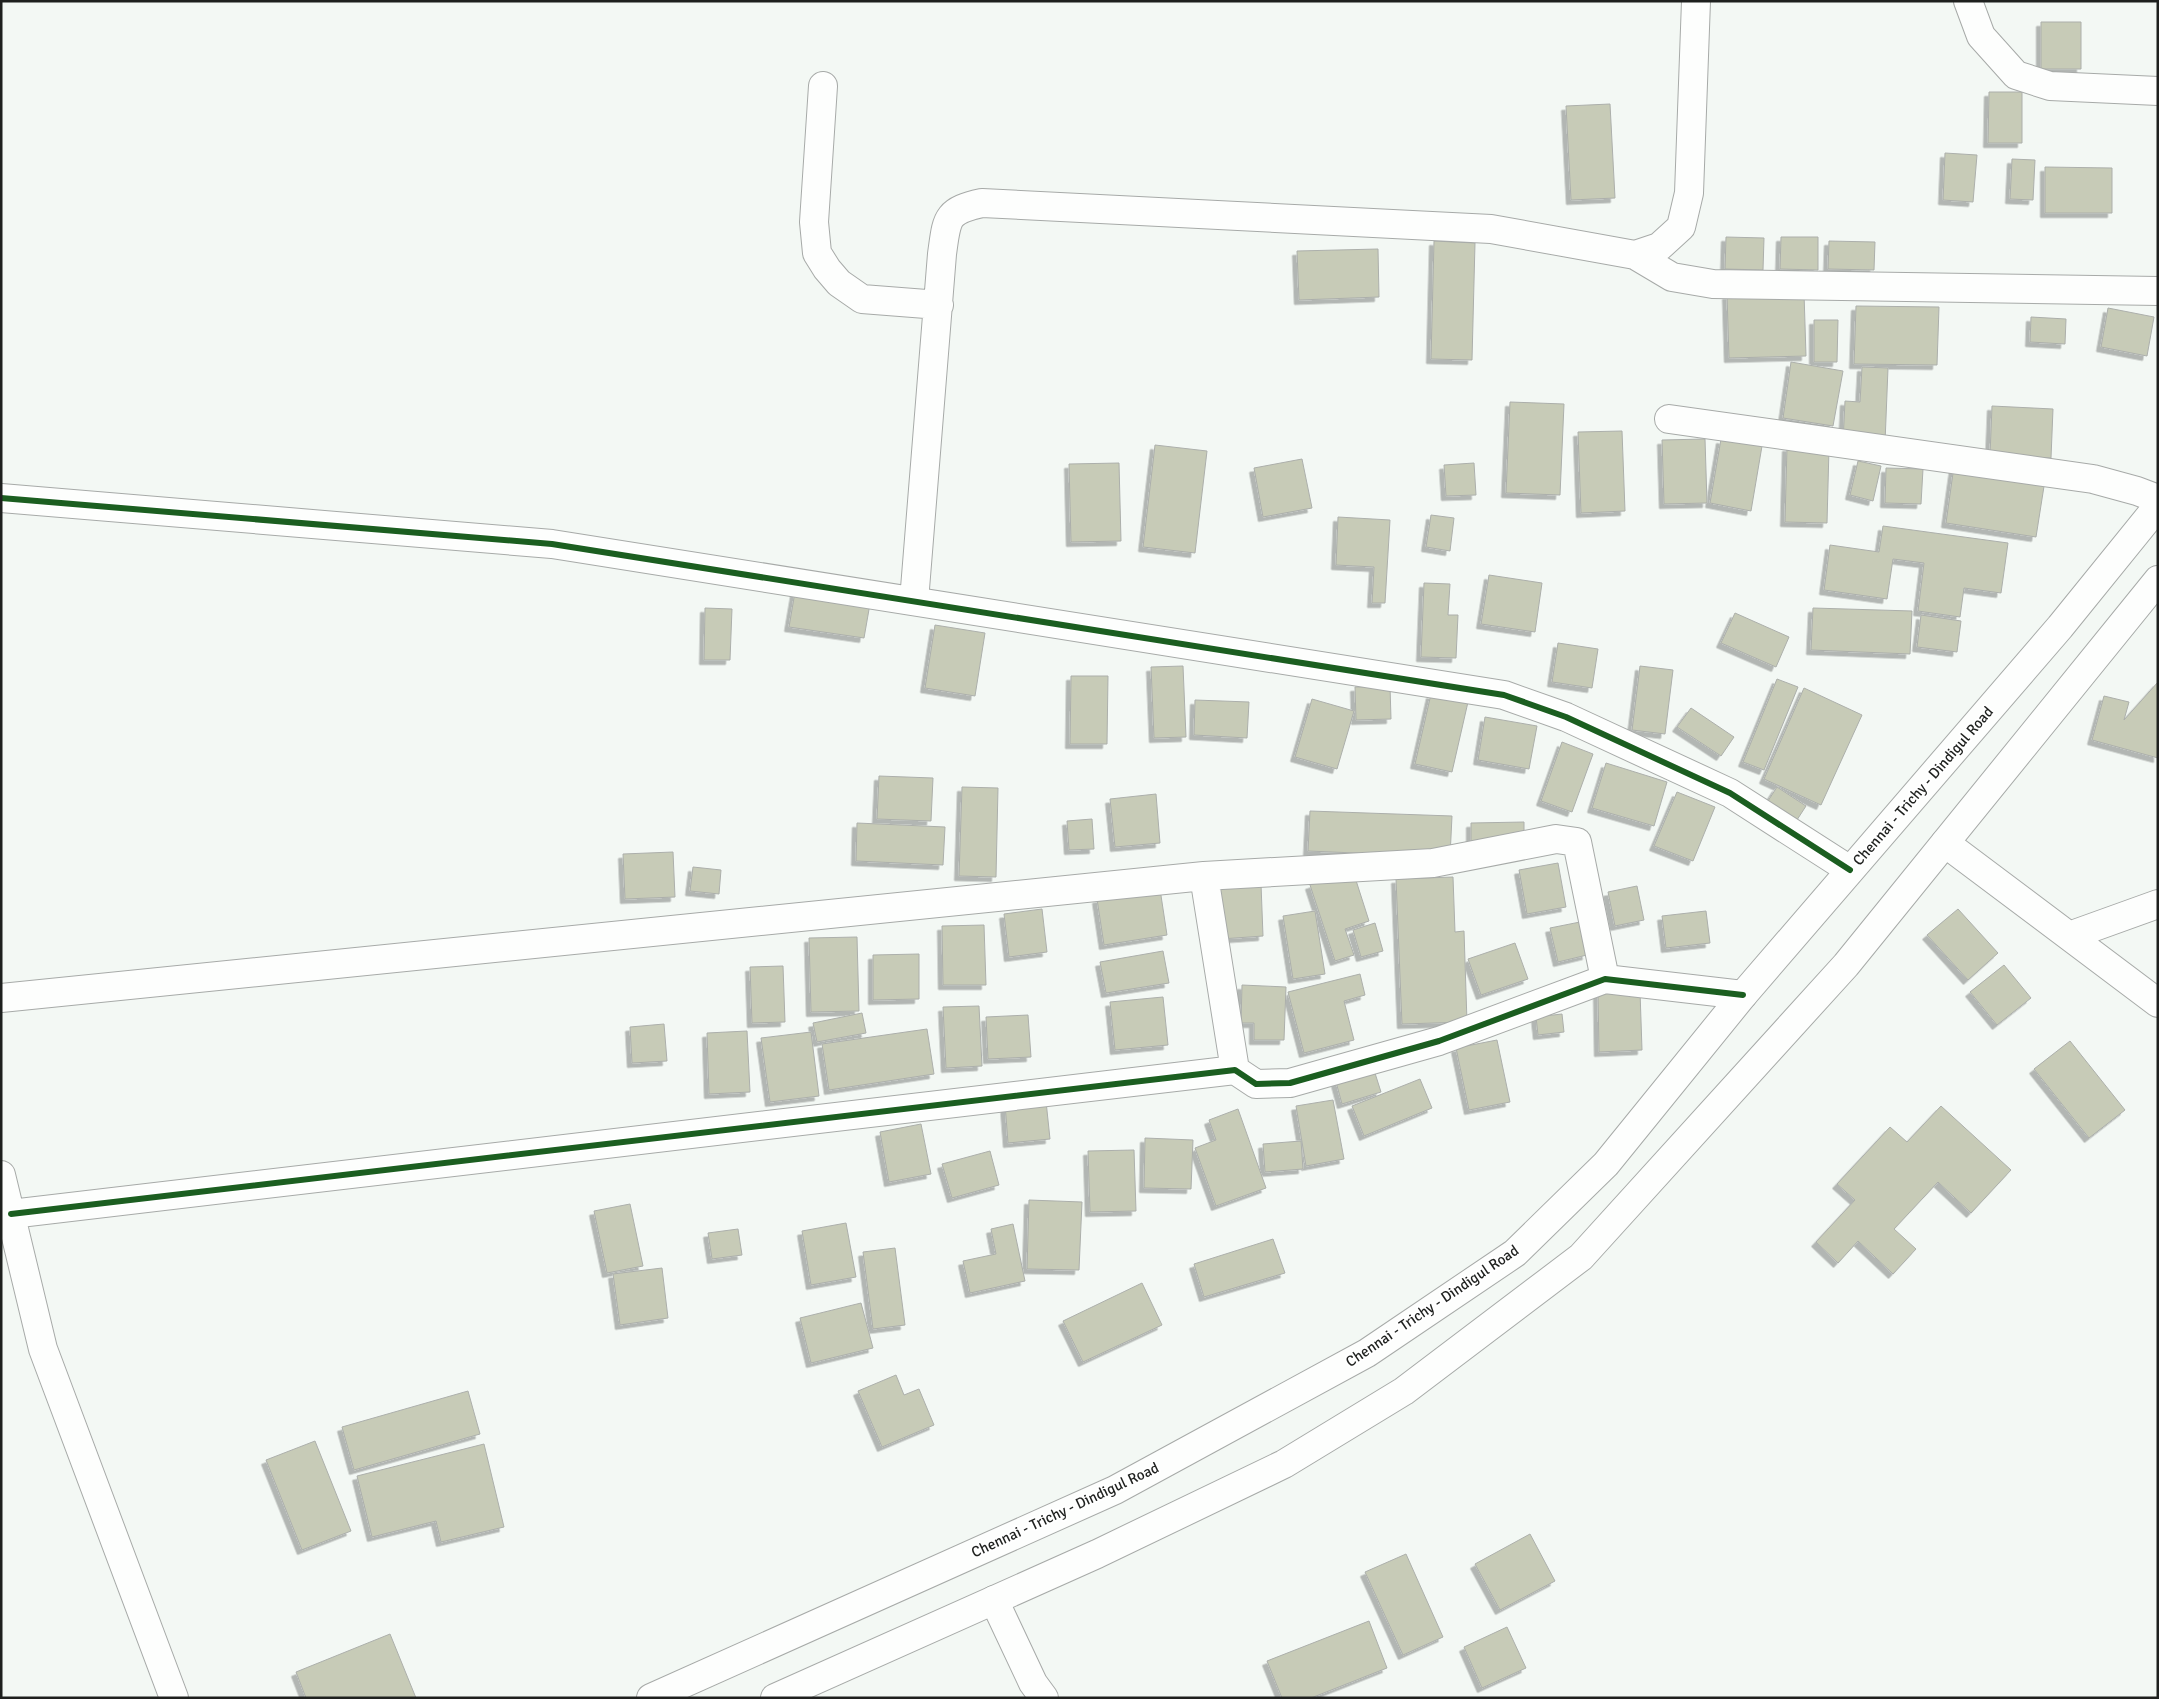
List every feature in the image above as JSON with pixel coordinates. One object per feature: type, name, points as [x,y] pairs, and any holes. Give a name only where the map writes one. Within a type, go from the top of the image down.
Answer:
[{"type":"main road","points":[[1635,255],[1659,246],[1681,227],[1688,193],[1696,1]]},
{"type":"main road","points":[[1968,1],[1981,36],[2016,75],[2050,86],[2158,90]]},
{"type":"main road","points":[[823,86],[814,222],[817,252],[827,269],[839,283],[862,299],[939,305]]},
{"type":"main road","points":[[914,601],[942,254],[946,221],[960,207],[982,203],[1491,229],[1635,255],[1672,277],[1713,284],[2158,291]]},
{"type":"main road","points":[[1669,419],[2093,480],[2137,491],[2158,499]]},
{"type":"main road","points":[[1,498],[552,544],[1504,695],[1609,736],[1730,793],[1850,870]]},
{"type":"main road","name":"Chennai - Trichy - Dindigul Road","points":[[651,1698],[1115,1490],[1368,1353],[1516,1253],[1606,1164],[1743,995],[2060,627],[2158,506]]},
{"type":"main road","points":[[775,1698],[1097,1554],[1284,1464],[1404,1390],[1581,1258],[1846,965],[2158,580]]},
{"type":"main road","points":[[1,998],[1204,876],[1433,864],[1556,839],[1577,842],[1605,979]]},
{"type":"main road","points":[[1945,843],[2158,1003]]},
{"type":"main road","points":[[1204,876],[1234,1070]]},
{"type":"main road","points":[[2069,936],[2158,904]]},
{"type":"main road","points":[[11,1214],[1234,1070],[1256,1084],[1290,1083],[1439,1041],[1605,979],[1743,995]]},
{"type":"main road","points":[[1,1175],[43,1349],[174,1698]]},
{"type":"main road","points":[[994,1600],[1032,1683],[1044,1698]]},
{"type":"building","points":[[2041,22],[2081,22],[2081,69],[2041,69]]},
{"type":"building","points":[[1989,92],[2022,92],[2022,143],[1988,143]]},
{"type":"building","points":[[1610,104],[1615,198],[1571,200],[1566,106]]},
{"type":"building","points":[[1945,153],[1977,155],[1973,202],[1943,200]]},
{"type":"building","points":[[2012,159],[2035,160],[2033,200],[2010,199]]},
{"type":"building","points":[[2045,167],[2112,168],[2112,213],[2045,213]]},
{"type":"building","points":[[1726,237],[1764,238],[1763,270],[1725,269]]},
{"type":"building","points":[[1781,237],[1818,237],[1818,270],[1780,269]]},
{"type":"building","points":[[1434,241],[1475,243],[1472,360],[1431,359]]},
{"type":"building","points":[[1829,241],[1875,242],[1874,270],[1828,269]]},
{"type":"building","points":[[1378,249],[1379,297],[1299,300],[1297,251]]},
{"type":"building","points":[[1804,293],[1806,356],[1729,358],[1727,295]]},
{"type":"building","points":[[1856,306],[1939,307],[1937,365],[1854,364]]},
{"type":"building","points":[[2108,308],[2154,317],[2147,356],[2101,347]]},
{"type":"building","points":[[2031,317],[2066,319],[2065,344],[2030,342]]},
{"type":"building","points":[[1814,320],[1838,320],[1837,362],[1814,362]]},
{"type":"building","points":[[1791,362],[1843,371],[1833,426],[1783,418]]},
{"type":"building","points":[[1862,367],[1888,368],[1885,443],[1843,441],[1845,401],[1860,402]]},
{"type":"building","points":[[1510,402],[1564,404],[1560,495],[1506,493]]},
{"type":"building","points":[[1992,406],[2053,409],[2051,458],[1990,455]]},
{"type":"building","points":[[1622,431],[1625,511],[1581,513],[1578,432]]},
{"type":"building","points":[[1705,439],[1707,503],[1664,504],[1662,440]]},
{"type":"building","points":[[1721,439],[1762,446],[1751,511],[1710,503]]},
{"type":"building","points":[[1155,445],[1207,451],[1195,553],[1143,547]]},
{"type":"building","points":[[1787,447],[1829,448],[1827,523],[1785,522]]},
{"type":"building","points":[[1302,459],[1312,508],[1263,517],[1254,468]]},
{"type":"building","points":[[1858,461],[1881,466],[1873,501],[1850,495]]},
{"type":"building","points":[[1119,463],[1121,541],[1071,542],[1069,464]]},
{"type":"building","points":[[1474,463],[1476,495],[1446,496],[1444,465]]},
{"type":"building","points":[[1954,466],[2045,480],[2036,537],[1946,523]]},
{"type":"building","points":[[1886,468],[1923,469],[1921,504],[1885,503]]},
{"type":"building","points":[[1431,515],[1454,518],[1450,551],[1426,547]]},
{"type":"building","points":[[1338,517],[1390,520],[1385,603],[1372,603],[1374,567],[1336,565]]},
{"type":"building","points":[[1883,526],[2008,543],[2001,593],[1964,588],[1960,617],[1918,611],[1924,563],[1893,559],[1887,599],[1824,590],[1830,545],[1879,552]]},
{"type":"building","points":[[1489,575],[1542,583],[1535,632],[1481,624]]},
{"type":"building","points":[[1424,583],[1450,584],[1448,615],[1458,615],[1456,658],[1421,657]]},
{"type":"building","points":[[796,586],[871,598],[864,638],[789,627]]},
{"type":"building","points":[[705,608],[732,609],[730,660],[704,660]]},
{"type":"building","points":[[1813,608],[1912,611],[1910,654],[1811,650]]},
{"type":"building","points":[[1735,613],[1789,637],[1776,667],[1721,643]]},
{"type":"building","points":[[1921,615],[1961,621],[1957,652],[1917,647]]},
{"type":"building","points":[[935,625],[985,633],[975,696],[925,688]]},
{"type":"building","points":[[1558,643],[1598,649],[1592,688],[1552,682]]},
{"type":"building","points":[[1183,666],[1186,737],[1154,738],[1151,667]]},
{"type":"building","points":[[1640,666],[1673,670],[1665,734],[1632,730]]},
{"type":"building","points":[[1071,676],[1108,676],[1107,744],[1070,744]]},
{"type":"building","points":[[1777,679],[1798,687],[1764,770],[1743,762]]},
{"type":"building","points":[[2158,682],[2158,758],[2092,740],[2104,696],[2129,702],[2124,720]]},
{"type":"building","points":[[1390,686],[1391,719],[1356,720],[1355,687]]},
{"type":"building","points":[[1804,688],[1862,715],[1821,805],[1764,779]]},
{"type":"building","points":[[1431,694],[1468,702],[1452,772],[1415,764]]},
{"type":"building","points":[[1312,699],[1354,711],[1337,769],[1295,757]]},
{"type":"building","points":[[1195,700],[1249,702],[1247,738],[1194,735]]},
{"type":"building","points":[[1691,708],[1734,737],[1721,756],[1677,727]]},
{"type":"building","points":[[1485,717],[1537,726],[1529,769],[1478,760]]},
{"type":"building","points":[[1562,742],[1593,754],[1572,812],[1541,801]]},
{"type":"building","points":[[1606,763],[1667,782],[1654,826],[1592,808]]},
{"type":"building","points":[[879,776],[933,778],[931,821],[877,819]]},
{"type":"building","points":[[962,787],[998,788],[996,877],[959,876]]},
{"type":"building","points":[[1777,787],[1806,806],[1795,823],[1766,804]]},
{"type":"building","points":[[1677,792],[1715,807],[1693,861],[1654,846]]},
{"type":"building","points":[[1156,794],[1160,843],[1115,847],[1110,799]]},
{"type":"building","points":[[1310,811],[1452,816],[1450,857],[1308,851]]},
{"type":"building","points":[[1092,819],[1094,849],[1069,850],[1067,821]]},
{"type":"building","points":[[1524,822],[1524,842],[1471,842],[1471,823]]},
{"type":"building","points":[[857,823],[945,827],[943,865],[856,861]]},
{"type":"building","points":[[673,852],[675,897],[625,899],[623,854]]},
{"type":"building","points":[[1558,863],[1566,907],[1527,914],[1519,870]]},
{"type":"building","points":[[693,867],[721,870],[719,894],[690,891]]},
{"type":"building","points":[[1353,871],[1369,921],[1345,929],[1354,955],[1335,961],[1310,885]]},
{"type":"building","points":[[1453,877],[1455,932],[1464,931],[1467,1022],[1402,1024],[1396,879]]},
{"type":"building","points":[[1261,884],[1263,936],[1221,939],[1218,886]]},
{"type":"building","points":[[1637,886],[1644,920],[1615,926],[1608,892]]},
{"type":"building","points":[[1160,889],[1167,935],[1104,945],[1097,899]]},
{"type":"building","points":[[1042,909],[1047,952],[1009,957],[1004,914]]},
{"type":"building","points":[[1958,909],[1998,953],[1968,980],[1927,935]]},
{"type":"building","points":[[1315,911],[1325,974],[1293,979],[1283,916]]},
{"type":"building","points":[[1706,911],[1710,943],[1666,948],[1662,916]]},
{"type":"building","points":[[1580,922],[1587,955],[1558,962],[1550,928]]},
{"type":"building","points":[[1375,923],[1383,951],[1361,957],[1353,930]]},
{"type":"building","points":[[984,925],[986,985],[943,985],[942,926]]},
{"type":"building","points":[[857,937],[859,1011],[811,1012],[809,938]]},
{"type":"building","points":[[1515,943],[1528,979],[1481,995],[1468,959]]},
{"type":"building","points":[[1163,951],[1169,983],[1106,993],[1100,962]]},
{"type":"building","points":[[919,954],[919,999],[873,1000],[873,955]]},
{"type":"building","points":[[2004,965],[2031,998],[1997,1025],[1970,992]]},
{"type":"building","points":[[783,966],[785,1022],[752,1023],[750,967]]},
{"type":"building","points":[[1360,974],[1365,995],[1344,1001],[1354,1040],[1304,1053],[1288,992]]},
{"type":"building","points":[[1242,985],[1286,987],[1284,1040],[1254,1040],[1254,1023],[1241,1023]]},
{"type":"building","points":[[1640,991],[1642,1050],[1599,1052],[1598,993]]},
{"type":"building","points":[[1163,997],[1168,1045],[1115,1050],[1110,1002]]},
{"type":"building","points":[[979,1006],[982,1066],[946,1068],[943,1007]]},
{"type":"building","points":[[862,1013],[866,1033],[817,1042],[813,1023]]},
{"type":"building","points":[[1562,1014],[1564,1032],[1538,1035],[1536,1017]]},
{"type":"building","points":[[1028,1015],[1031,1057],[988,1059],[986,1017]]},
{"type":"building","points":[[664,1024],[667,1061],[632,1063],[630,1027]]},
{"type":"building","points":[[927,1029],[934,1074],[829,1090],[822,1044]]},
{"type":"building","points":[[747,1031],[750,1092],[709,1094],[707,1033]]},
{"type":"building","points":[[811,1032],[819,1096],[770,1102],[761,1038]]},
{"type":"building","points":[[1497,1040],[1510,1102],[1469,1110],[1456,1048]]},
{"type":"building","points":[[2070,1041],[2125,1110],[2089,1138],[2034,1069]]},
{"type":"building","points":[[1374,1070],[1381,1092],[1342,1104],[1336,1082]]},
{"type":"building","points":[[1420,1079],[1432,1108],[1364,1136],[1352,1106]]},
{"type":"building","points":[[1333,1100],[1344,1159],[1306,1166],[1296,1106]]},
{"type":"building","points":[[1046,1101],[1050,1139],[1008,1143],[1005,1104]]},
{"type":"building","points":[[1941,1106],[2011,1170],[1971,1213],[1938,1182],[1894,1229],[1916,1249],[1893,1274],[1858,1241],[1838,1263],[1816,1242],[1855,1200],[1837,1184],[1890,1127],[1907,1142]]},
{"type":"building","points":[[1238,1109],[1266,1188],[1216,1206],[1195,1148],[1216,1140],[1209,1120]]},
{"type":"building","points":[[921,1124],[931,1174],[889,1182],[880,1132]]},
{"type":"building","points":[[1145,1138],[1193,1140],[1191,1189],[1144,1188]]},
{"type":"building","points":[[1301,1141],[1303,1169],[1265,1172],[1263,1144]]},
{"type":"building","points":[[1134,1150],[1136,1211],[1090,1212],[1088,1151]]},
{"type":"building","points":[[990,1151],[999,1185],[952,1198],[942,1164]]},
{"type":"building","points":[[1029,1200],[1082,1202],[1079,1270],[1027,1269]]},
{"type":"building","points":[[630,1204],[643,1266],[607,1273],[594,1211]]},
{"type":"building","points":[[846,1223],[856,1277],[811,1285],[802,1231]]},
{"type":"building","points":[[1013,1224],[1025,1281],[970,1293],[963,1261],[996,1254],[991,1229]]},
{"type":"building","points":[[738,1229],[742,1255],[712,1259],[708,1233]]},
{"type":"building","points":[[1273,1239],[1285,1273],[1204,1297],[1194,1264]]},
{"type":"building","points":[[895,1248],[905,1325],[873,1329],[863,1252]]},
{"type":"building","points":[[662,1268],[668,1318],[620,1325],[613,1274]]},
{"type":"building","points":[[1142,1283],[1162,1325],[1083,1362],[1063,1321]]},
{"type":"building","points":[[861,1303],[873,1348],[811,1363],[800,1318]]},
{"type":"building","points":[[896,1375],[904,1395],[919,1389],[934,1425],[882,1447],[858,1391]]},
{"type":"building","points":[[468,1391],[480,1434],[354,1470],[342,1427]]},
{"type":"building","points":[[315,1441],[351,1531],[302,1550],[266,1460]]},
{"type":"building","points":[[484,1444],[504,1527],[441,1542],[436,1521],[372,1537],[357,1476]]},
{"type":"building","points":[[1530,1534],[1555,1581],[1500,1610],[1475,1564]]},
{"type":"building","points":[[1406,1554],[1443,1637],[1403,1655],[1365,1572]]},
{"type":"building","points":[[1369,1621],[1387,1668],[1311,1698],[1282,1698],[1267,1661]]},
{"type":"building","points":[[1507,1627],[1526,1668],[1482,1688],[1464,1647]]},
{"type":"building","points":[[390,1634],[416,1698],[306,1698],[296,1672]]},
{"type":"cycle path","points":[[1,498],[552,544],[1504,695],[1566,717],[1730,793],[1850,870]]},
{"type":"cycle path","points":[[11,1214],[1235,1070],[1256,1084],[1290,1083],[1439,1041],[1605,979],[1743,995]]}]
